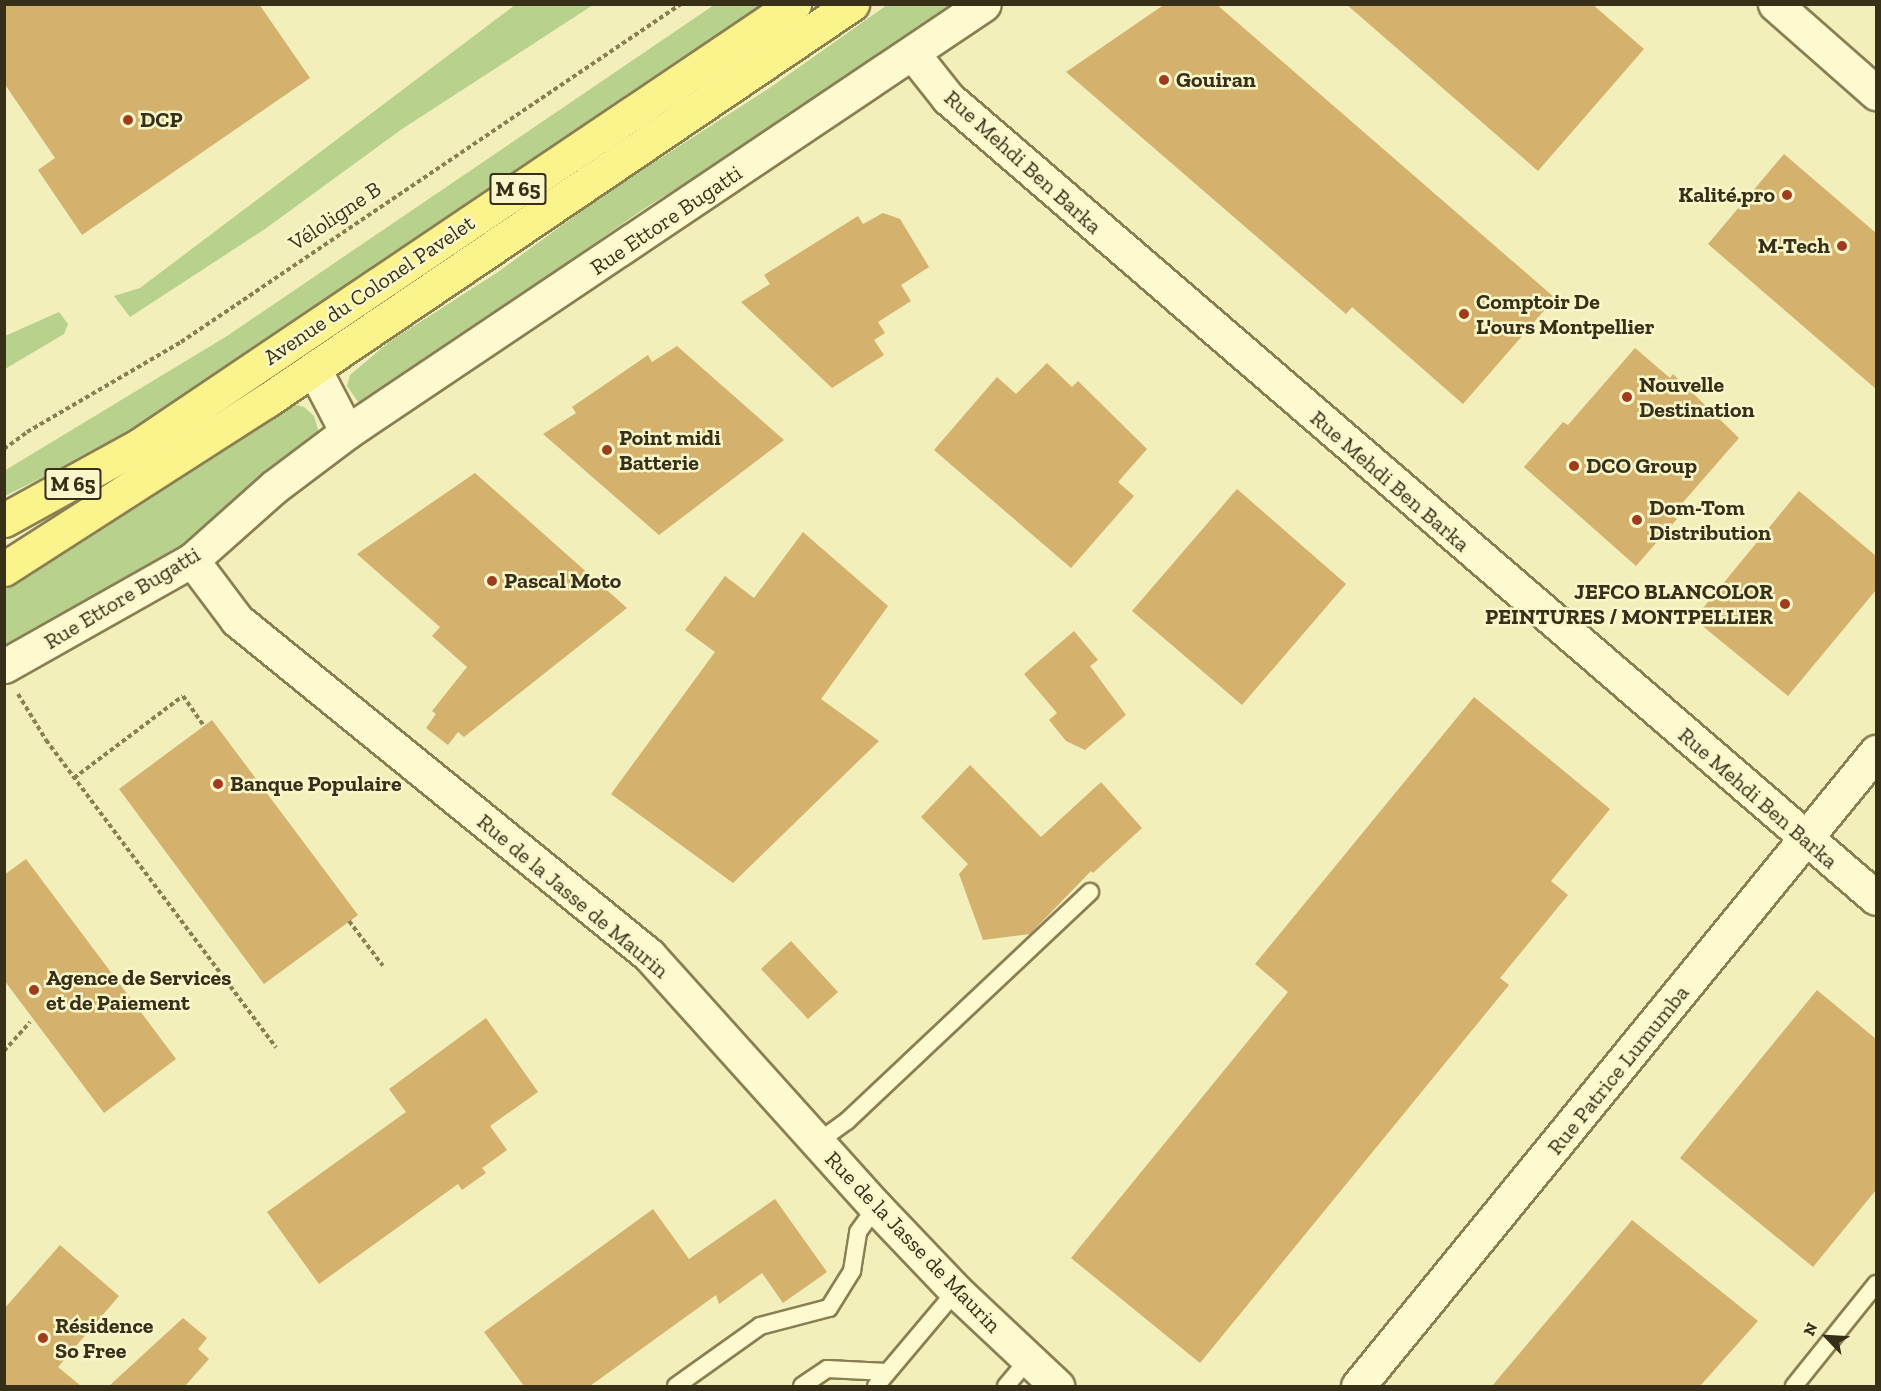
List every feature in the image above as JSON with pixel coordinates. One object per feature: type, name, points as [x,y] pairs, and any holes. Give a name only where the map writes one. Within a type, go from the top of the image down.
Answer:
[{"type":"main road","name":"Avenue du Colonel Pavelet","points":[[4,520],[140,445],[794,4]]},
{"type":"main road","name":"Avenue du Colonel Pavelet","points":[[4,569],[314,369],[852,4]]},
{"type":"main road","name":"Avenue du Colonel Pavelet","points":[[243,375],[314,369]]},
{"type":"street","name":"Rue Ettore Bugatti","points":[[5,666],[192,560],[274,487],[347,432],[913,54],[984,4]]},
{"type":"street","points":[[1775,4],[1876,93]]},
{"type":"street","name":"Rue Mehdi Ben Barka","points":[[913,54],[948,98],[1876,898]]},
{"type":"street","points":[[314,369],[347,432]]},
{"type":"street","name":"Rue de la Jasse de Maurin","points":[[192,560],[237,620],[649,954],[876,1207],[956,1291],[1057,1386]]},
{"type":"street","name":"Rue Patrice Lumumba","points":[[1358,1386],[1876,752]]},
{"type":"lane","points":[[818,1142],[847,1121],[1090,892]]},
{"type":"lane","points":[[676,1386],[760,1326],[829,1308],[852,1271],[858,1232],[876,1207]]},
{"type":"lane","points":[[1794,1386],[1876,1284]]},
{"type":"lane","points":[[876,1386],[956,1291]]},
{"type":"lane","points":[[1006,1386],[1028,1360]]},
{"type":"lane","points":[[802,1386],[827,1369],[887,1372]]},
{"type":"path","name":"Véloligne B","points":[[4,449],[27,432],[181,342],[681,4]]},
{"type":"path","points":[[5,666],[26,711],[276,1048]]},
{"type":"path","points":[[74,778],[183,696],[204,726]]},
{"type":"path","points":[[349,921],[383,966]]},
{"type":"path","points":[[4,1052],[30,1022]]},
{"type":"green space","points":[[515,5],[593,5],[402,129],[265,229],[130,317],[114,296],[140,288]]},
{"type":"green space","points":[[714,5],[768,5],[111,443],[5,496],[4,471],[227,336]]},
{"type":"green space","points":[[887,5],[953,5],[776,127],[642,210],[368,402],[358,402],[347,386],[350,375],[389,342],[498,272],[605,194],[771,87]]},
{"type":"green space","points":[[59,312],[68,324],[64,334],[5,369],[5,336]]},
{"type":"green space","points":[[289,403],[304,407],[314,416],[320,436],[183,546],[5,648],[5,590]]},
{"type":"building","name":"DCP","points":[[4,4],[259,4],[310,78],[82,235],[38,170],[55,158],[4,83]]},
{"type":"building","points":[[1165,4],[1216,4],[1555,298],[1463,404],[1352,307],[1346,314],[1066,72]]},
{"type":"building","points":[[1346,4],[1592,4],[1644,49],[1538,171]]},
{"type":"building","points":[[1784,154],[1876,233],[1876,389],[1708,244]]},
{"type":"building","points":[[883,213],[900,219],[929,267],[901,285],[911,301],[878,322],[885,333],[874,340],[884,355],[832,388],[741,302],[770,284],[764,275],[858,216],[863,224]]},
{"type":"building","points":[[677,346],[784,440],[659,535],[543,434],[576,413],[572,407],[648,355],[652,362]]},
{"type":"building","points":[[1635,348],[1670,378],[1673,374],[1739,438],[1672,515],[1677,519],[1636,566],[1524,467],[1563,422],[1568,425]]},
{"type":"building","points":[[1047,363],[1072,387],[1078,381],[1147,449],[1118,482],[1134,496],[1071,568],[934,450],[997,377],[1016,394]]},
{"type":"building","name":"Pascal Moto","points":[[475,473],[627,608],[464,737],[458,732],[448,745],[426,728],[436,714],[432,711],[467,667],[432,636],[440,627],[357,554]]},
{"type":"building","points":[[1237,489],[1346,584],[1242,705],[1132,611]]},
{"type":"building","name":"JEFCO BLANCOLOR PEINTURES / MONTPELLIER","points":[[1799,491],[1876,556],[1876,590],[1788,696],[1694,619]]},
{"type":"building","points":[[803,532],[888,606],[821,699],[879,741],[733,883],[611,794],[715,652],[685,630],[725,576],[754,598]]},
{"type":"building","points":[[1074,631],[1098,660],[1090,666],[1126,715],[1085,750],[1066,741],[1049,720],[1057,713],[1024,674]]},
{"type":"building","points":[[1474,697],[1610,809],[1551,881],[1568,895],[1500,978],[1509,985],[1200,1363],[1071,1258],[1288,992],[1255,964]]},
{"type":"building","points":[[212,720],[358,915],[264,984],[119,789]]},
{"type":"building","points":[[970,765],[1041,837],[1101,782],[1142,828],[1093,873],[1091,871],[1030,934],[983,940],[959,874],[968,864],[921,817]]},
{"type":"building","points":[[26,859],[176,1059],[104,1113],[4,980],[4,875]]},
{"type":"building","points":[[791,941],[838,992],[808,1019],[761,969]]},
{"type":"building","points":[[1817,990],[1876,1039],[1876,1190],[1813,1267],[1680,1158]]},
{"type":"building","points":[[486,1018],[538,1092],[490,1126],[507,1150],[482,1168],[486,1173],[462,1190],[458,1184],[319,1284],[267,1212],[406,1112],[389,1089]]},
{"type":"building","points":[[775,1199],[827,1272],[783,1303],[762,1273],[719,1304],[716,1295],[590,1386],[524,1386],[484,1332],[653,1209],[689,1259]]},
{"type":"building","points":[[1632,1220],[1758,1321],[1700,1386],[1492,1386]]},
{"type":"building","name":"Résidence So Free","points":[[60,1245],[119,1296],[58,1367],[81,1386],[4,1386],[4,1309]]},
{"type":"building","points":[[183,1318],[207,1338],[198,1349],[209,1359],[185,1386],[109,1386]]},
{"type":"place","name":"Gouiran","points":[[1164,80]]},
{"type":"place","name":"DCP","points":[[128,120]]},
{"type":"place","name":"Kalité.pro","points":[[1787,195]]},
{"type":"place","name":"M-Tech","points":[[1842,246]]},
{"type":"place","name":"Comptoir De L'ours Montpellier","points":[[1464,314]]},
{"type":"place","name":"Nouvelle Destination","points":[[1627,397]]},
{"type":"place","name":"Point midi Batterie","points":[[607,450]]},
{"type":"place","name":"DCO Group","points":[[1574,466]]},
{"type":"place","name":"Dom-Tom Distribution","points":[[1637,520]]},
{"type":"place","name":"Pascal Moto","points":[[492,581]]},
{"type":"place","name":"JEFCO BLANCOLOR PEINTURES / MONTPELLIER","points":[[1785,604]]},
{"type":"place","name":"Banque Populaire","points":[[218,784]]},
{"type":"place","name":"Agence de Services et de Paiement","points":[[34,990]]},
{"type":"place","name":"Résidence So Free","points":[[43,1338]]}]
